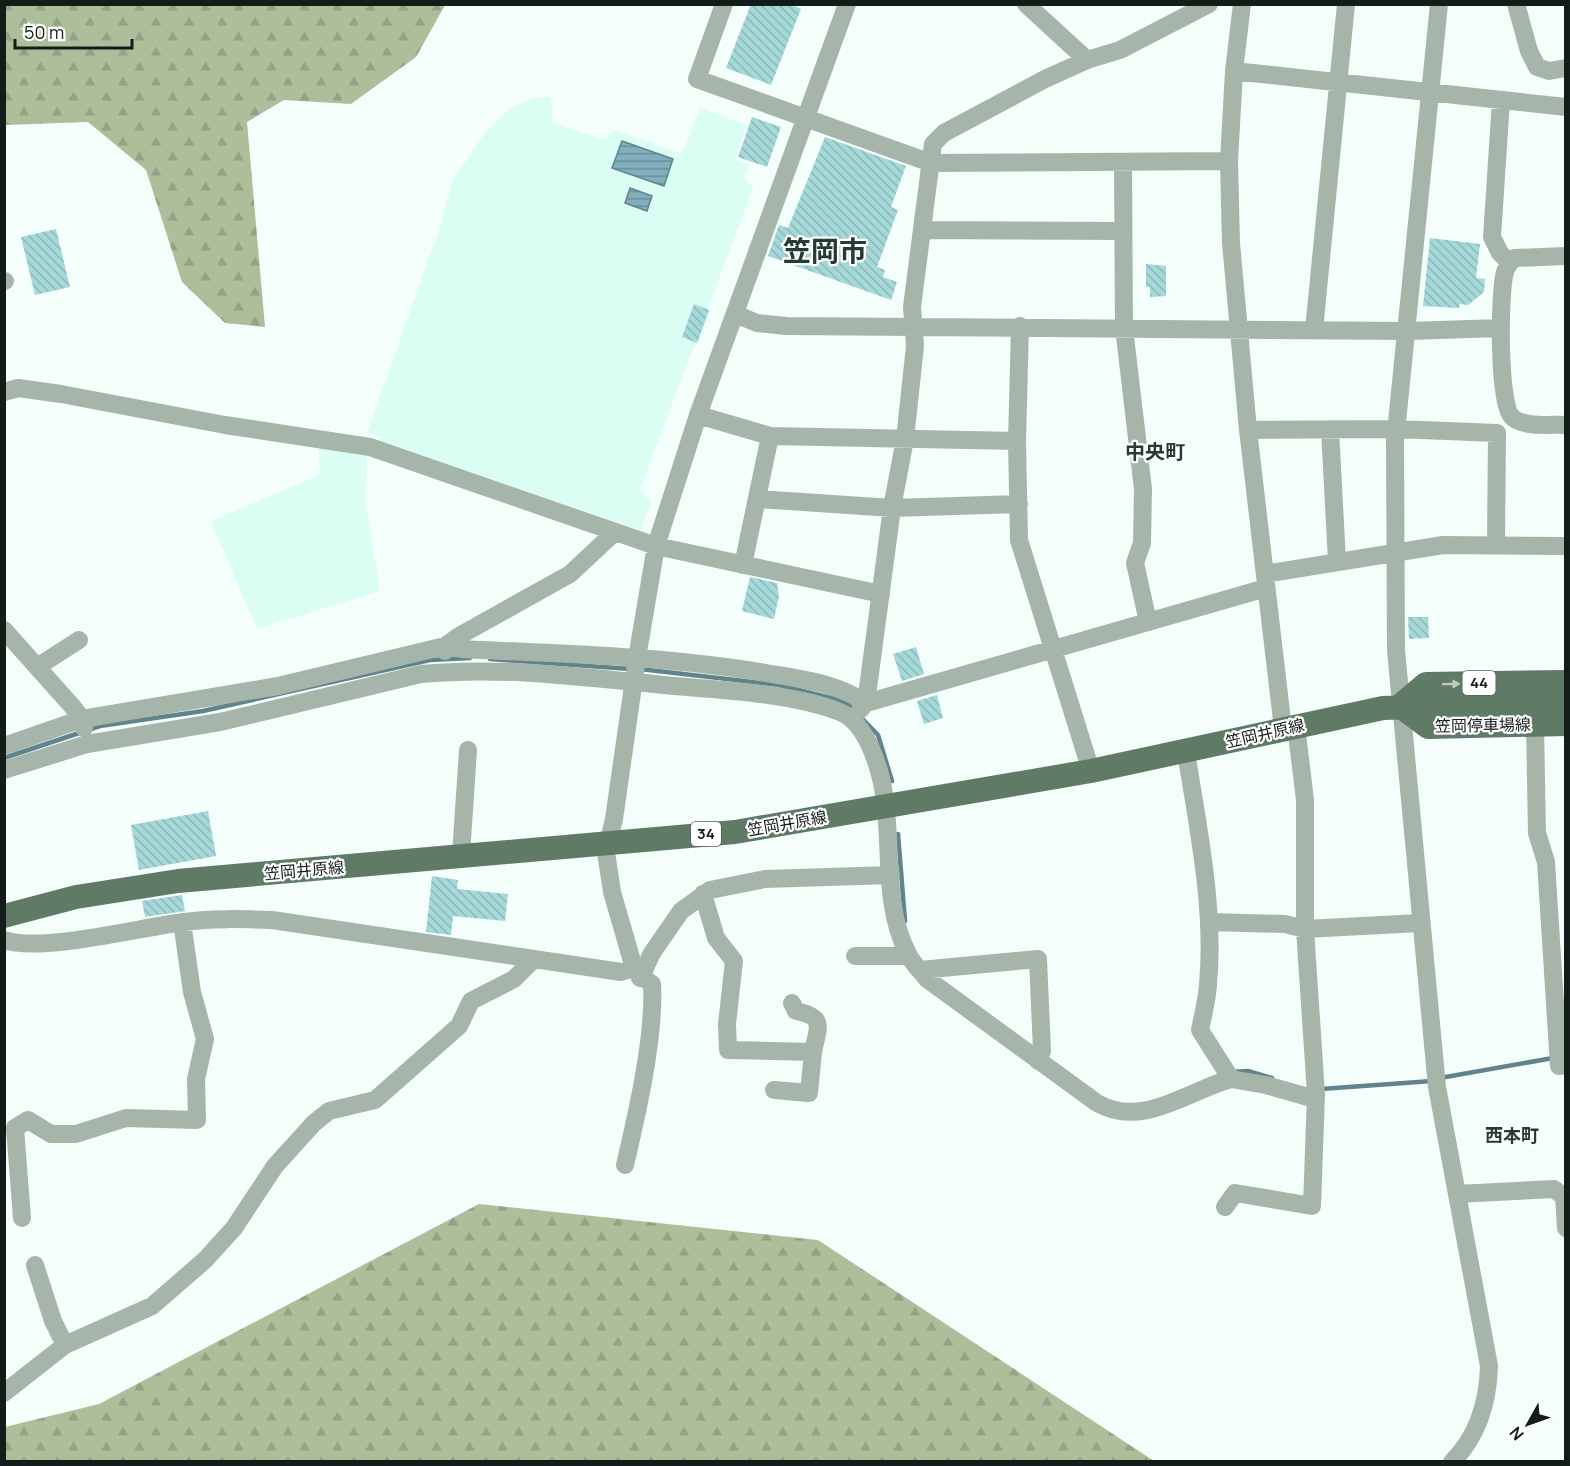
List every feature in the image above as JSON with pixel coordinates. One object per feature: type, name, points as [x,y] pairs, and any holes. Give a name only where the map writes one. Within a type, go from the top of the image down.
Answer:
[{"type":"main road","name":"44","points":[[1400,706],[1426,684],[1566,682]]},
{"type":"main road","name":"笠岡井原線","points":[[4,916],[76,897],[178,882],[608,841],[735,832],[1091,771],[1186,752],[1289,727],[1400,706],[1566,703]]},
{"type":"main road","name":"笠岡停車場線","points":[[1400,706],[1428,727],[1566,724]]},
{"type":"street","points":[[724,4],[697,79],[931,163],[1229,161]]},
{"type":"street","points":[[636,971],[612,892],[606,852],[614,819],[635,670],[656,546],[698,415],[847,4]]},
{"type":"street","points":[[1026,4],[1087,60]]},
{"type":"street","points":[[1209,4],[1120,50],[1087,60],[1045,79],[944,133],[933,144],[912,307],[915,346],[905,440],[892,508],[881,594],[858,712],[863,733],[872,751],[887,806],[891,875],[898,929],[909,956],[929,970],[938,988],[1040,1057],[1097,1103],[1116,1112],[1145,1112],[1229,1075],[1266,1085],[1315,1092]]},
{"type":"street","points":[[1225,1207],[1235,1193],[1312,1206],[1315,1092],[1305,929],[1305,800],[1289,727],[1265,581],[1248,430],[1231,243],[1229,161],[1234,71],[1242,4]]},
{"type":"street","points":[[1314,330],[1346,4]]},
{"type":"street","points":[[1439,4],[1408,331],[1396,429],[1396,650],[1436,1079],[1489,1366],[1488,1391],[1470,1442],[1452,1461]]},
{"type":"street","points":[[1516,4],[1529,51],[1538,67],[1549,71],[1566,68]]},
{"type":"street","points":[[1234,71],[1566,107]]},
{"type":"street","points":[[1501,101],[1492,237],[1500,253],[1509,262]]},
{"type":"street","points":[[1123,163],[1124,328],[1143,489],[1142,543],[1136,563],[1148,622]]},
{"type":"street","points":[[922,230],[1122,231]]},
{"type":"street","points":[[1566,256],[1515,258],[1509,262],[1504,274],[1501,328],[1504,402],[1513,418],[1526,423],[1566,425]]},
{"type":"street","points":[[735,314],[758,323],[786,326],[1020,326],[1408,331],[1501,328]]},
{"type":"street","points":[[1020,326],[1017,441],[1019,540],[1091,771]]},
{"type":"street","points":[[4,392],[18,388],[61,394],[225,425],[370,447],[656,546],[881,594]]},
{"type":"street","points":[[698,415],[770,436],[1017,441]]},
{"type":"street","points":[[1248,430],[1396,429],[1497,433],[1513,418]]},
{"type":"street","points":[[1330,430],[1337,561]]},
{"type":"street","points":[[1496,544],[1497,433]]},
{"type":"street","points":[[743,565],[770,436]]},
{"type":"street","points":[[758,499],[892,508],[1019,504]]},
{"type":"street","points":[[446,659],[508,607],[570,574],[615,532]]},
{"type":"street","points":[[358,677],[421,674],[461,650],[539,663],[726,679],[788,689],[840,712],[858,712],[1054,649],[1148,622],[1265,581],[1337,561],[1397,550],[1443,545],[1566,546]]},
{"type":"street","points":[[4,630],[37,667],[84,732]]},
{"type":"street","points":[[37,667],[79,640]]},
{"type":"street","points":[[4,746],[280,696],[446,659],[487,670],[539,663]]},
{"type":"street","points":[[4,770],[84,732],[219,722],[280,696]]},
{"type":"street","points":[[1534,725],[1537,833],[1546,862],[1561,1058]]},
{"type":"street","points":[[461,855],[468,750]]},
{"type":"street","points":[[1186,752],[1200,838],[1209,922],[1208,985],[1200,1030],[1229,1075]]},
{"type":"street","points":[[636,971],[652,953],[681,911],[704,894],[724,885],[765,879],[891,875]]},
{"type":"street","points":[[704,894],[716,939],[734,962],[728,1050],[813,1052]]},
{"type":"street","points":[[4,940],[14,943],[72,940],[219,918],[272,920],[534,959],[636,971],[652,984],[650,1024],[642,1084],[625,1165]]},
{"type":"street","points":[[22,1218],[15,1128],[28,1120],[51,1134],[76,1134],[126,1118],[197,1120],[195,1079],[205,1039],[192,992],[182,922]]},
{"type":"street","points":[[1209,922],[1285,924],[1305,929],[1420,923]]},
{"type":"street","points":[[855,956],[909,956]]},
{"type":"street","points":[[4,1393],[65,1345],[153,1306],[206,1260],[234,1228],[275,1166],[314,1123],[329,1111],[375,1100],[381,1096],[459,1026],[471,1001],[514,979],[534,959]]},
{"type":"street","points":[[929,970],[1038,959],[1040,1057]]},
{"type":"street","points":[[774,1090],[809,1093],[813,1052],[819,1025],[812,1014],[796,1011],[792,1003]]},
{"type":"street","points":[[1457,1194],[1554,1189],[1564,1197],[1565,1227]]},
{"type":"street","points":[[35,1265],[53,1321],[65,1345]]},
{"type":"shaded area","points":[[551,97],[553,123],[605,140],[615,130],[682,154],[700,108],[746,125],[736,160],[750,165],[744,177],[753,188],[708,308],[711,309],[698,345],[694,345],[640,489],[651,503],[641,530],[379,442],[381,437],[367,433],[439,230],[453,180],[486,131],[509,109],[533,98]]},
{"type":"shaded area","points":[[319,447],[367,453],[366,506],[380,591],[257,629],[211,521],[320,475]]},
{"type":"green space","points":[[4,5],[445,5],[416,57],[351,104],[284,100],[247,122],[265,327],[225,323],[182,282],[146,170],[88,122],[5,125]]},
{"type":"green space","points":[[479,1204],[818,1240],[1154,1461],[5,1461],[5,1427],[99,1404]]},
{"type":"water","points":[[622,141],[673,159],[664,186],[612,168]]},
{"type":"water","points":[[630,188],[652,196],[647,211],[625,203]]},
{"type":"building","points":[[751,4],[790,4],[801,9],[771,85],[726,68]]},
{"type":"building","points":[[752,117],[781,127],[767,167],[738,157]]},
{"type":"building","points":[[825,137],[906,166],[891,207],[898,210],[877,267],[885,270],[883,277],[897,282],[891,300],[768,256],[779,225],[788,228]]},
{"type":"building","points":[[56,229],[70,287],[35,295],[21,237]]},
{"type":"building","points":[[1430,238],[1480,244],[1476,278],[1485,279],[1484,292],[1468,305],[1460,304],[1459,308],[1423,306]]},
{"type":"building","points":[[1146,264],[1166,266],[1166,296],[1150,297],[1150,287],[1146,287]]},
{"type":"building","points":[[694,304],[709,310],[697,343],[682,337]]},
{"type":"building","points":[[750,577],[777,583],[779,596],[774,619],[742,611]]},
{"type":"building","points":[[1408,617],[1428,617],[1429,638],[1409,639]]},
{"type":"building","points":[[916,647],[924,674],[902,681],[893,654]]},
{"type":"building","points":[[937,695],[943,718],[924,724],[917,701]]},
{"type":"building","points":[[208,811],[216,856],[139,870],[131,825]]},
{"type":"building","points":[[432,876],[458,880],[457,889],[508,894],[505,921],[453,916],[451,935],[426,932]]},
{"type":"building","points":[[182,895],[185,911],[145,917],[142,901]]},
{"type":"waterway","points":[[4,758],[100,726],[203,711],[430,660],[470,658]]},
{"type":"waterway","points":[[490,659],[631,669]]},
{"type":"waterway","points":[[640,669],[779,685],[839,700],[849,705],[878,735],[892,781]]},
{"type":"waterway","points":[[898,834],[905,921]]},
{"type":"waterway","points":[[1440,1078],[1553,1058]]},
{"type":"waterway","points":[[1231,1072],[1248,1071],[1272,1078]]},
{"type":"waterway","points":[[1321,1089],[1432,1081]]},
{"type":"district","name":"笠岡市","points":[[825,251]]},
{"type":"district","name":"中央町","points":[[1155,452]]},
{"type":"district","name":"西本町","points":[[1512,1136]]}]
